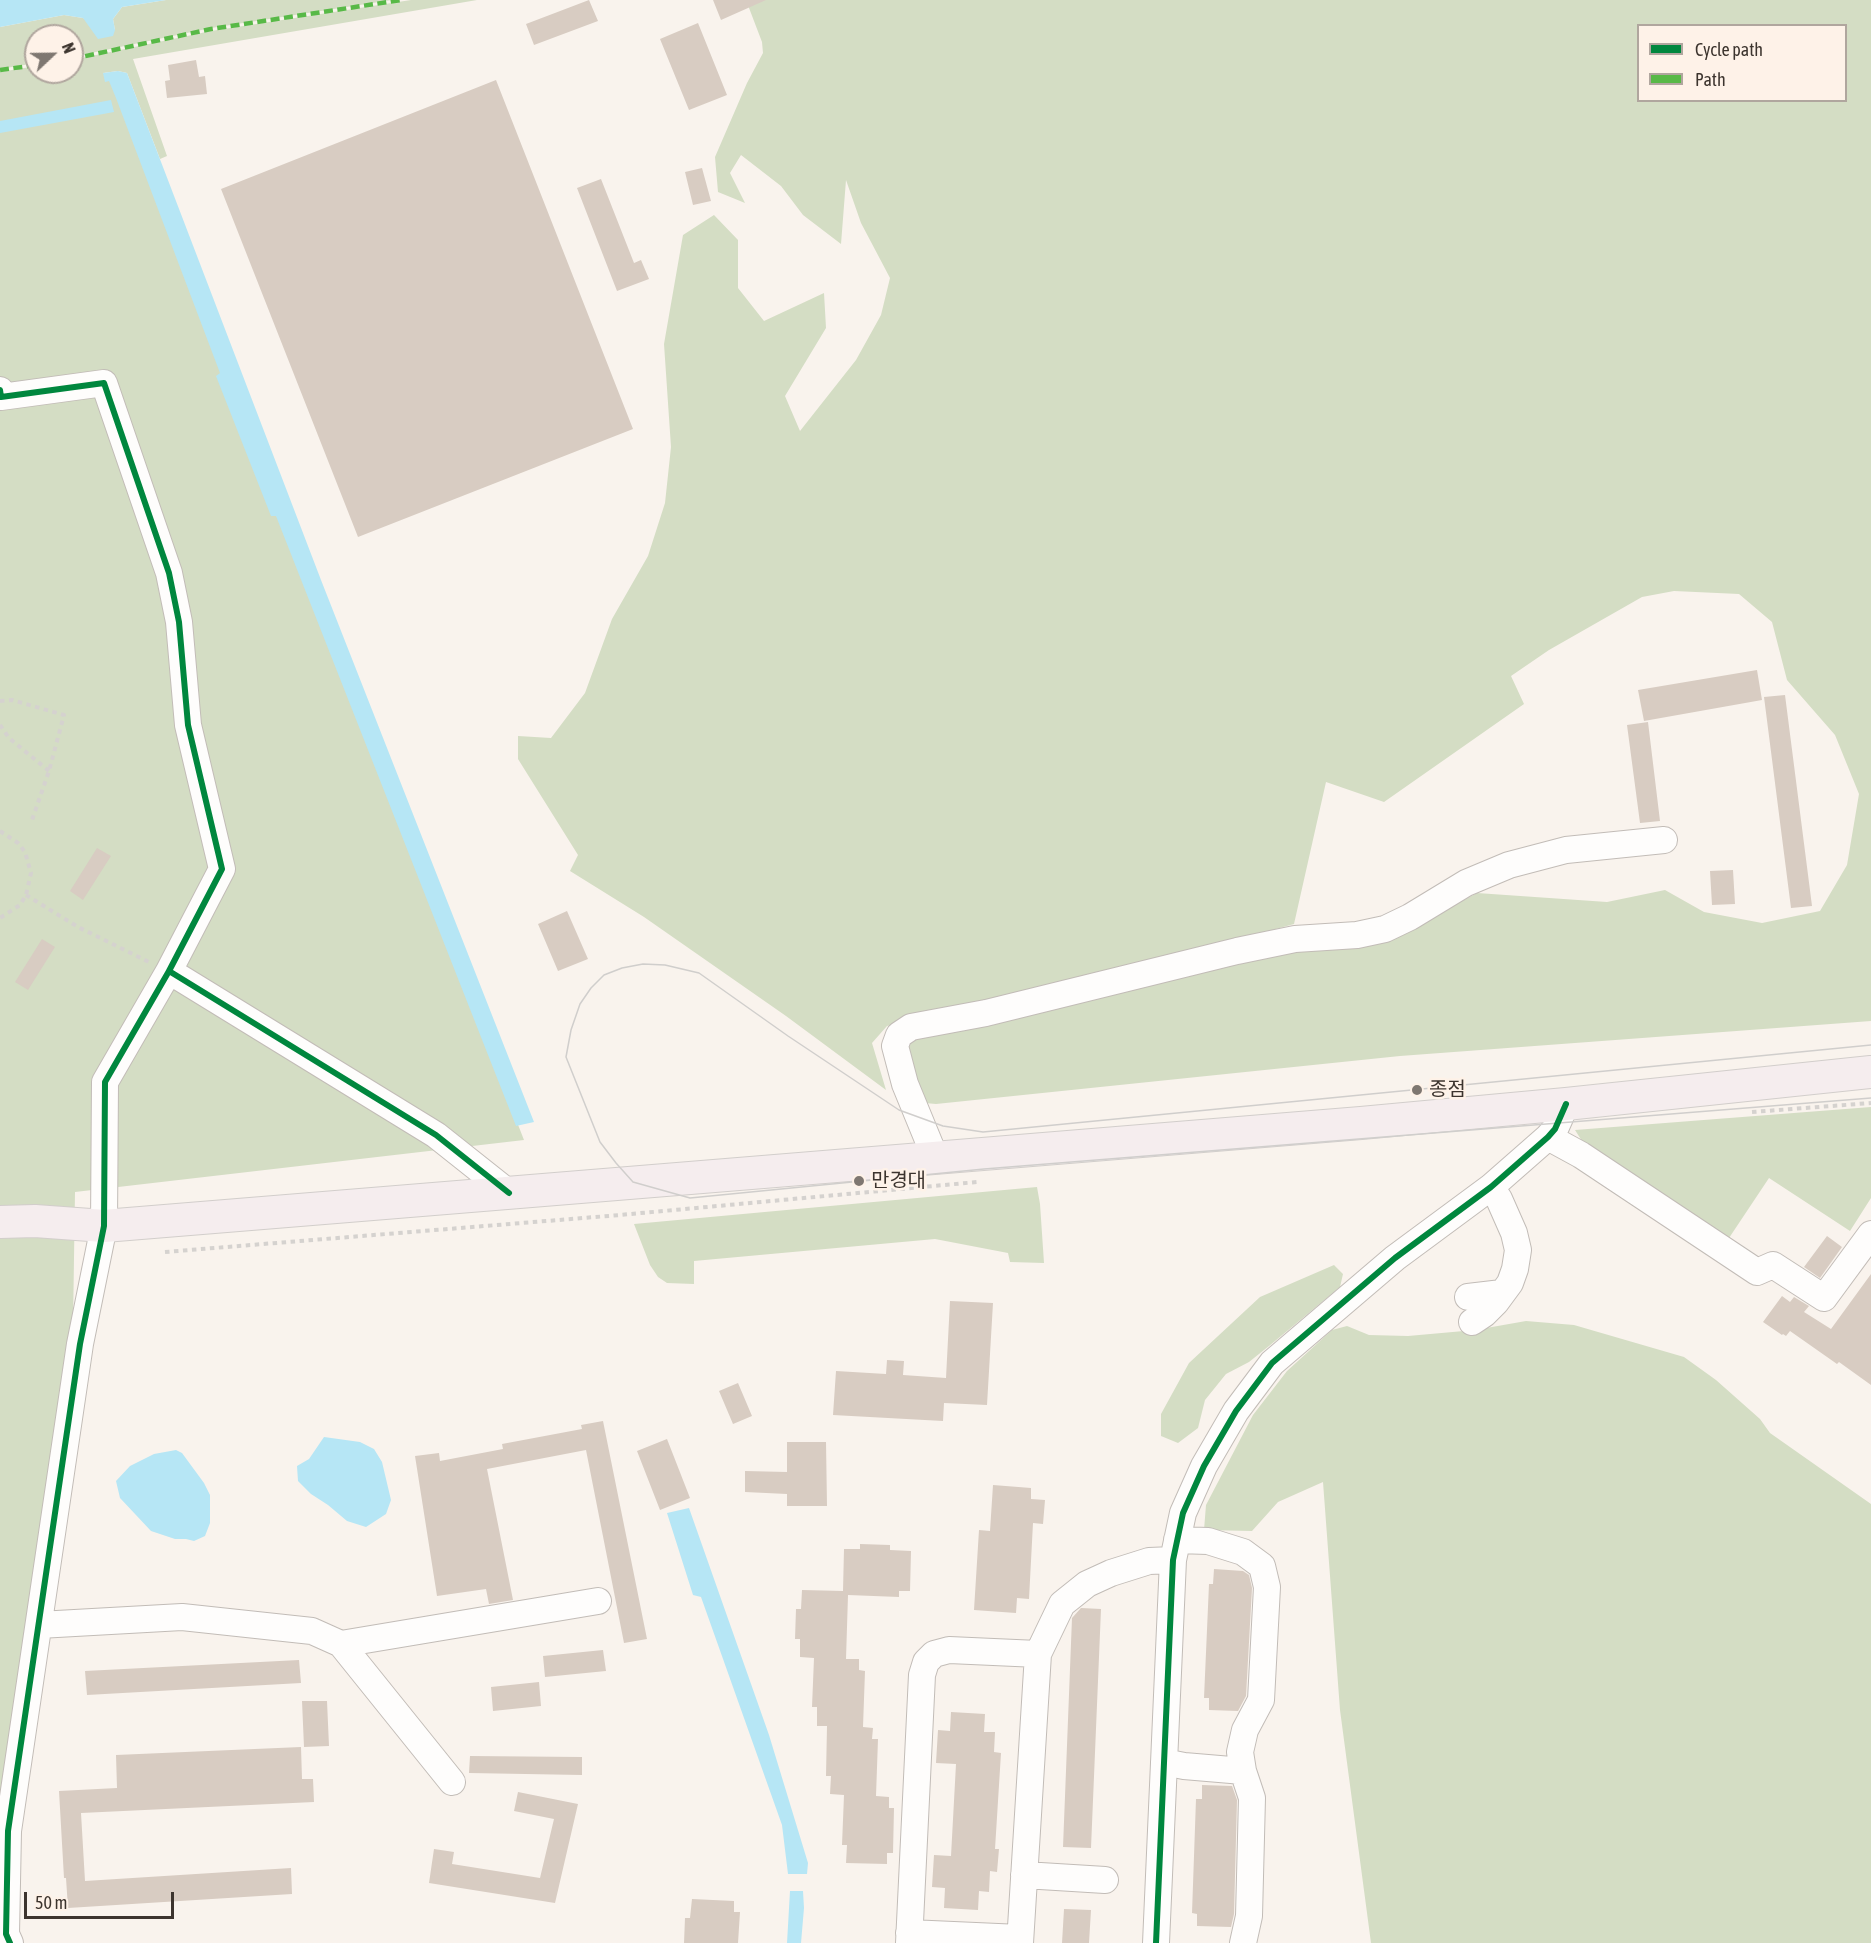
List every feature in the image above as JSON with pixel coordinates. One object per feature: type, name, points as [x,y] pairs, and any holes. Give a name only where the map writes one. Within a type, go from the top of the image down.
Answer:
[{"type":"main road","points":[[0,1222],[34,1221],[104,1226],[1566,1104],[1871,1072]]},
{"type":"street","points":[[0,394],[104,383],[169,573],[179,622],[188,725],[222,868],[168,971],[105,1082],[104,1226],[80,1344],[8,1831],[6,1934],[10,1943]]},
{"type":"street","points":[[935,1157],[905,1084],[895,1046],[899,1035],[911,1027],[986,1013],[1283,941],[1358,935],[1385,929],[1410,917],[1466,883],[1509,865],[1566,850],[1664,840]]},
{"type":"street","points":[[168,971],[435,1135],[509,1193]]},
{"type":"street","points":[[1155,1943],[1175,1550],[1183,1513],[1204,1466],[1236,1411],[1272,1364],[1395,1258],[1491,1187],[1548,1137],[1555,1129],[1566,1104]]},
{"type":"street","points":[[1548,1137],[1581,1155],[1757,1272],[1773,1265],[1824,1298],[1871,1234]]},
{"type":"street","points":[[1472,1323],[1484,1314],[1510,1283],[1518,1250],[1514,1233],[1491,1187]]},
{"type":"street","points":[[1468,1297],[1502,1293]]},
{"type":"street","points":[[1038,1654],[949,1650],[934,1654],[926,1662],[922,1675],[909,1938],[1020,1941],[1038,1654],[1062,1604],[1087,1584],[1175,1550],[1208,1541],[1243,1552],[1262,1566],[1267,1587],[1261,1700],[1245,1730],[1240,1752],[1243,1771],[1252,1798],[1249,1916],[1243,1943]]},
{"type":"street","points":[[342,1644],[598,1601]]},
{"type":"street","points":[[39,1625],[182,1617],[312,1631],[342,1644],[452,1782]]},
{"type":"street","points":[[1164,1762],[1243,1771]]},
{"type":"street","points":[[1024,1875],[1105,1880]]},
{"type":"path","points":[[0,701],[12,700],[64,715],[49,771],[32,820]]},
{"type":"path","points":[[0,725],[9,738],[49,771]]},
{"type":"path","points":[[0,831],[10,836],[25,852],[31,873],[26,895],[20,905],[0,918]]},
{"type":"path","points":[[26,895],[78,927],[168,971]]},
{"type":"green space","points":[[166,0],[392,0],[211,28],[84,54],[84,24],[24,24],[24,65],[0,69],[0,27],[64,15],[83,18],[115,30],[113,19],[122,7]]},
{"type":"green space","points":[[411,0],[477,0],[133,59],[167,156],[160,159],[127,73],[118,71],[103,73],[112,83],[524,1140],[75,1192],[73,1324],[0,1865],[0,72],[24,68],[24,84],[84,84],[84,57],[211,31]]},
{"type":"green space","points":[[746,0],[1871,0],[1871,1021],[1400,1056],[936,1104],[925,1103],[915,1091],[904,1035],[1293,948],[1407,931],[1477,893],[1607,902],[1665,890],[1704,912],[1762,923],[1820,911],[1847,865],[1859,794],[1835,735],[1787,680],[1772,622],[1739,594],[1674,591],[1642,597],[1549,650],[1511,676],[1524,704],[1384,802],[1326,782],[1294,924],[1160,961],[887,1026],[872,1043],[886,1090],[786,1016],[644,917],[570,871],[578,855],[518,759],[518,736],[551,738],[585,693],[612,619],[648,556],[665,503],[671,447],[664,344],[683,235],[714,215],[738,240],[738,288],[764,321],[824,293],[826,328],[785,396],[800,431],[856,360],[881,315],[890,278],[861,223],[846,180],[841,244],[803,215],[781,186],[741,155],[730,173],[745,203],[718,192],[715,157],[747,83],[763,53],[762,42]]},
{"type":"green space","points":[[1871,1107],[1871,1198],[1850,1231],[1769,1178],[1729,1238],[1582,1141],[1575,1130]]},
{"type":"green space","points":[[1037,1187],[1044,1263],[1010,1262],[1008,1253],[935,1239],[694,1261],[694,1284],[667,1283],[658,1277],[650,1265],[634,1224]]},
{"type":"green space","points":[[1334,1265],[1343,1274],[1340,1287],[1249,1362],[1226,1374],[1205,1400],[1198,1428],[1178,1443],[1161,1436],[1161,1414],[1189,1363],[1260,1297]]},
{"type":"green space","points":[[1526,1321],[1574,1325],[1684,1357],[1716,1380],[1760,1419],[1770,1433],[1871,1504],[1871,1943],[1371,1943],[1340,1710],[1323,1482],[1278,1502],[1252,1531],[1204,1530],[1206,1505],[1253,1415],[1287,1371],[1332,1330],[1347,1326],[1369,1335],[1408,1336],[1475,1330]]},
{"type":"water","points":[[0,0],[166,0],[122,7],[113,19],[115,30],[113,36],[98,39],[83,18],[64,15],[0,27]]},
{"type":"water","points":[[118,71],[127,73],[321,580],[534,1122],[516,1126],[276,516],[271,516],[216,376],[220,373],[116,98],[109,81],[105,82],[103,73]]},
{"type":"water","points":[[111,100],[114,112],[0,133],[0,121]]},
{"type":"water","points":[[324,1437],[360,1442],[374,1449],[382,1462],[391,1500],[386,1514],[366,1527],[347,1521],[311,1494],[298,1481],[297,1466],[309,1459]]},
{"type":"water","points":[[176,1450],[182,1453],[210,1495],[210,1523],[205,1536],[194,1541],[175,1539],[151,1531],[120,1498],[116,1481],[130,1466],[154,1454]]},
{"type":"water","points":[[689,1508],[769,1735],[808,1863],[807,1874],[788,1874],[782,1825],[701,1597],[693,1595],[667,1513]]},
{"type":"water","points":[[790,1891],[803,1891],[801,1943],[787,1943]]},
{"type":"building","points":[[589,0],[598,21],[534,45],[526,24]]},
{"type":"building","points":[[713,0],[766,0],[721,20]]},
{"type":"building","points":[[698,23],[727,95],[689,110],[660,39]]},
{"type":"building","points":[[196,60],[199,77],[205,76],[207,94],[167,98],[165,81],[170,80],[168,65]]},
{"type":"building","points":[[496,80],[633,429],[358,537],[221,189]]},
{"type":"building","points":[[702,168],[711,201],[693,205],[685,172]]},
{"type":"building","points":[[601,179],[634,263],[641,260],[649,279],[617,291],[577,188]]},
{"type":"building","points":[[1757,670],[1762,700],[1644,721],[1638,690]]},
{"type":"building","points":[[1785,695],[1812,906],[1791,908],[1764,697]]},
{"type":"building","points":[[1648,722],[1660,821],[1640,823],[1627,725]]},
{"type":"building","points":[[97,848],[111,856],[83,900],[70,891]]},
{"type":"building","points":[[1733,870],[1735,904],[1712,905],[1710,871]]},
{"type":"building","points":[[567,911],[588,959],[558,971],[538,924]]},
{"type":"building","points":[[42,939],[55,947],[28,990],[15,982]]},
{"type":"building","points":[[1827,1236],[1842,1247],[1820,1278],[1804,1267]]},
{"type":"building","points":[[1871,1274],[1871,1385],[1790,1331],[1786,1336],[1782,1335],[1763,1322],[1782,1296],[1790,1302],[1794,1297],[1809,1306],[1804,1312],[1831,1329]]},
{"type":"building","points":[[950,1301],[993,1303],[987,1405],[944,1403],[943,1421],[833,1415],[836,1371],[886,1374],[887,1360],[904,1361],[903,1375],[946,1378]]},
{"type":"building","points":[[738,1383],[752,1416],[733,1424],[719,1391]]},
{"type":"building","points":[[603,1421],[647,1639],[624,1643],[586,1450],[487,1469],[513,1600],[489,1604],[486,1589],[437,1596],[415,1456],[439,1453],[440,1461],[503,1449],[502,1444],[582,1429],[581,1425]]},
{"type":"building","points":[[667,1439],[690,1498],[660,1510],[637,1451]]},
{"type":"building","points":[[787,1442],[826,1442],[827,1506],[787,1506],[787,1494],[745,1492],[745,1471],[787,1472]]},
{"type":"building","points":[[993,1485],[1031,1488],[1031,1499],[1045,1500],[1043,1524],[1033,1523],[1029,1599],[1017,1598],[1016,1613],[974,1610],[979,1530],[990,1531]]},
{"type":"building","points":[[860,1544],[890,1545],[890,1550],[911,1551],[910,1591],[899,1591],[899,1597],[848,1595],[846,1659],[859,1659],[859,1670],[865,1671],[863,1727],[873,1728],[872,1739],[878,1739],[876,1796],[889,1797],[889,1808],[894,1808],[893,1853],[887,1853],[887,1864],[846,1863],[847,1845],[842,1845],[844,1795],[830,1794],[831,1776],[826,1776],[827,1726],[817,1726],[817,1707],[812,1707],[814,1658],[800,1657],[800,1639],[795,1639],[796,1609],[801,1609],[802,1590],[843,1591],[844,1549],[860,1549]]},
{"type":"building","points":[[1214,1569],[1243,1571],[1249,1575],[1252,1588],[1246,1696],[1238,1711],[1209,1710],[1209,1698],[1204,1698],[1209,1584],[1213,1584]]},
{"type":"building","points":[[1081,1608],[1101,1609],[1091,1848],[1063,1847],[1072,1618]]},
{"type":"building","points":[[603,1650],[606,1671],[545,1677],[543,1656]]},
{"type":"building","points":[[299,1660],[301,1683],[87,1695],[85,1671]]},
{"type":"building","points":[[539,1682],[541,1706],[493,1711],[491,1687]]},
{"type":"building","points":[[302,1701],[327,1701],[329,1746],[304,1747]]},
{"type":"building","points":[[951,1712],[985,1714],[984,1732],[995,1732],[994,1752],[1001,1753],[995,1849],[999,1849],[997,1872],[990,1871],[989,1892],[979,1891],[978,1910],[944,1908],[945,1888],[932,1887],[934,1855],[951,1856],[956,1764],[936,1763],[938,1730],[950,1731]]},
{"type":"building","points":[[301,1747],[302,1779],[313,1779],[314,1802],[81,1813],[85,1881],[291,1868],[292,1894],[68,1908],[59,1791],[117,1788],[116,1755]]},
{"type":"building","points":[[470,1756],[582,1757],[582,1775],[469,1773]]},
{"type":"building","points":[[1202,1785],[1232,1786],[1237,1800],[1234,1914],[1231,1927],[1197,1926],[1197,1914],[1192,1913],[1196,1799],[1202,1799]]},
{"type":"building","points":[[518,1792],[578,1804],[555,1903],[429,1883],[434,1849],[454,1852],[452,1864],[540,1878],[554,1819],[514,1811]]},
{"type":"building","points":[[692,1899],[734,1901],[734,1912],[740,1912],[738,1943],[684,1943],[685,1918],[690,1918]]},
{"type":"building","points":[[1064,1909],[1091,1910],[1089,1943],[1062,1943]]},
{"type":"tram line","points":[[1871,1045],[983,1132],[943,1126],[899,1110],[699,973],[665,965],[643,964],[622,968],[604,975],[591,988],[580,1004],[571,1030],[566,1057],[600,1142],[616,1163],[633,1182],[690,1198],[984,1169],[1871,1098]]},
{"type":"marked path","points":[[84,56],[211,29],[401,0]]},
{"type":"marked path","points":[[0,70],[24,67]]},
{"type":"cycle path","points":[[0,390],[1,397],[104,383],[169,573],[179,622],[188,725],[222,869],[169,971],[436,1135],[509,1193]]},
{"type":"cycle path","points":[[10,1943],[6,1934],[8,1831],[80,1344],[104,1226],[105,1082],[169,971]]},
{"type":"cycle path","points":[[1156,1943],[1173,1560],[1183,1513],[1204,1466],[1236,1411],[1272,1363],[1395,1258],[1491,1187],[1548,1137],[1555,1129],[1566,1104]]},
{"type":"place","name":"종점","points":[[1417,1090]]},
{"type":"place","name":"만경대","points":[[859,1181]]}]
